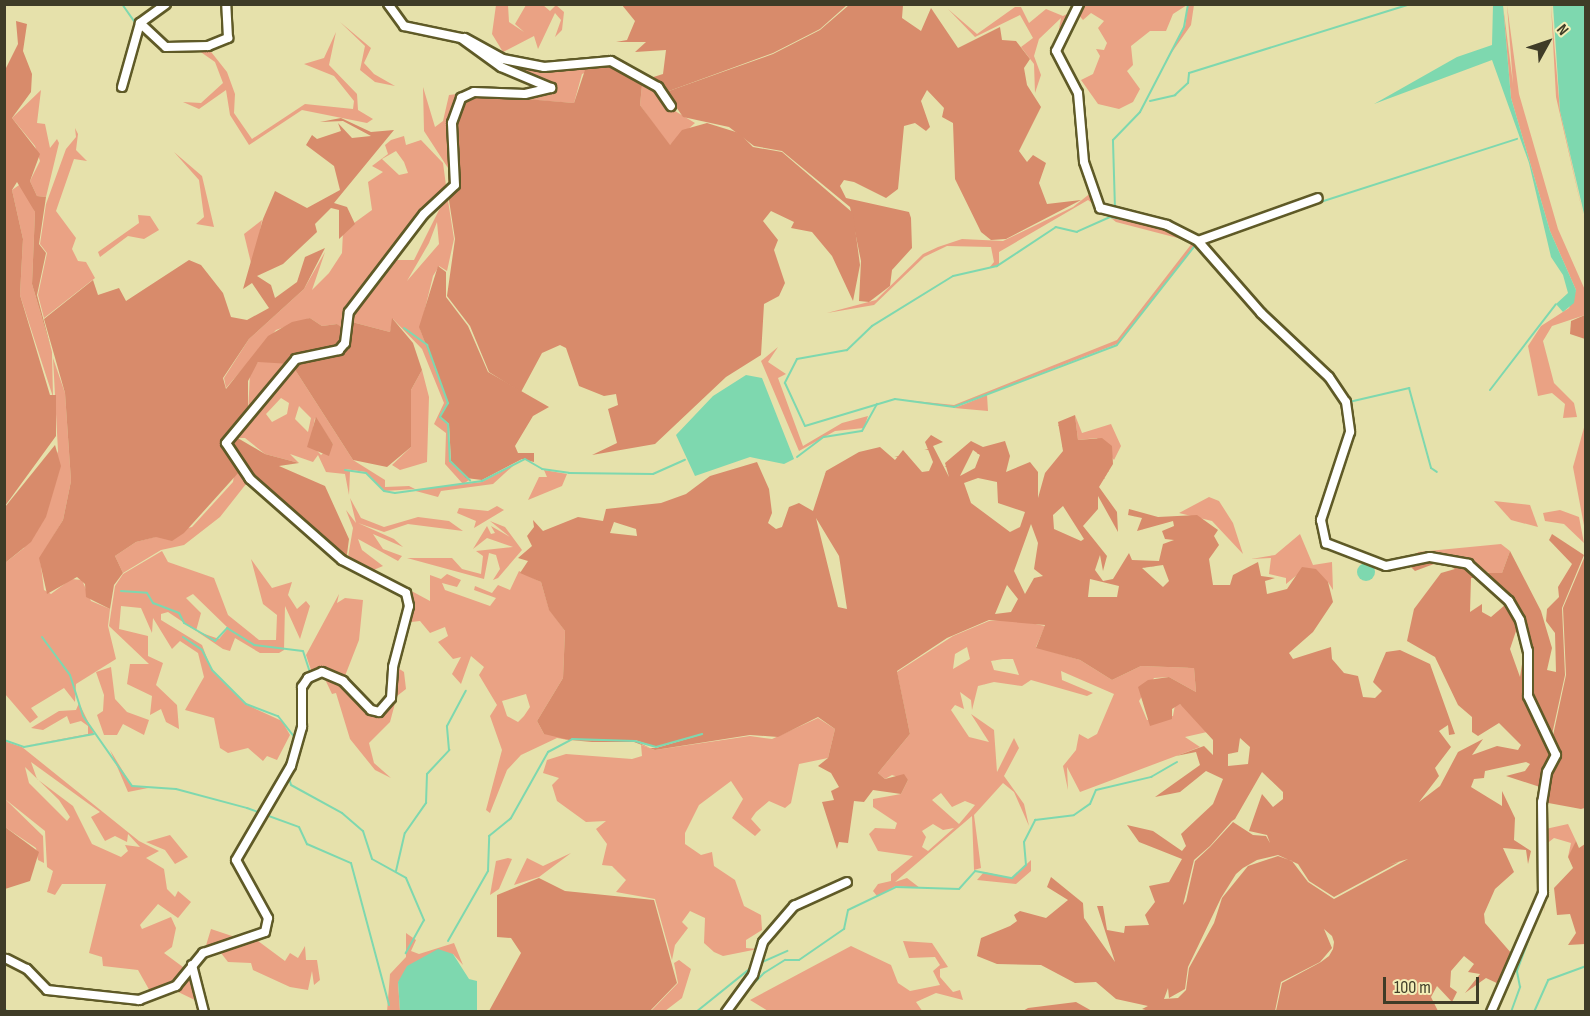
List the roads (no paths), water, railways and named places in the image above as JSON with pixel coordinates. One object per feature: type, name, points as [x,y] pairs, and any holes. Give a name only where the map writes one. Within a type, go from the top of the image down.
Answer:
[{"type":"street","points":[[122,87],[140,23],[166,4]]},
{"type":"street","points":[[140,23],[166,47],[208,46],[228,38],[226,4]]},
{"type":"street","points":[[1079,4],[1056,51],[1078,93],[1081,147],[1095,199],[1109,213],[1167,225],[1198,240],[1261,313],[1329,377],[1346,402],[1350,432],[1322,520],[1326,543],[1386,566],[1431,557],[1468,564],[1509,601],[1520,620],[1528,647],[1528,696],[1556,755],[1546,772],[1542,802],[1543,893],[1491,1011]]},
{"type":"street","points":[[389,5],[404,26],[461,38],[503,59],[544,67],[611,61],[658,87],[671,106]]},
{"type":"street","points":[[7,959],[27,969],[47,990],[132,1001],[168,991],[203,952],[235,945],[269,926],[236,860],[291,766],[308,678],[317,672],[336,678],[375,712],[391,698],[393,667],[409,606],[406,593],[342,560],[250,479],[231,455],[226,438],[296,359],[339,350],[357,301],[424,214],[455,184],[452,123],[461,98],[474,92],[549,91],[461,38]]},
{"type":"street","points":[[1198,240],[1318,198]]},
{"type":"street","points":[[726,1011],[753,975],[763,942],[794,906],[847,882]]},
{"type":"street","points":[[192,963],[204,1011]]},
{"type":"waterway","points":[[122,4],[136,24]]},
{"type":"waterway","points":[[1115,209],[1113,140],[1140,112],[1184,27],[1188,4]]},
{"type":"waterway","points":[[1150,101],[1175,95],[1188,83],[1189,73],[1411,4]]},
{"type":"waterway","points":[[1280,215],[1517,139]]},
{"type":"waterway","points":[[1138,222],[1110,217],[1077,232],[1056,227],[997,266],[953,276],[872,326],[847,350],[797,359],[785,383],[805,426],[895,399],[954,407],[1117,345],[1197,243]]},
{"type":"waterway","points":[[1490,390],[1556,304]]},
{"type":"waterway","points":[[404,328],[427,345],[448,403],[440,417],[448,424],[450,461],[470,480]]},
{"type":"waterway","points":[[1349,402],[1409,388],[1431,468],[1437,472]]},
{"type":"waterway","points":[[797,457],[824,437],[862,431],[877,404]]},
{"type":"waterway","points":[[345,470],[366,473],[384,491],[395,493],[482,481],[525,459],[542,469],[569,473],[653,474],[685,460]]},
{"type":"waterway","points":[[121,591],[147,593],[153,603],[179,613],[184,623],[215,641],[227,628],[254,645],[303,651],[311,675]]},
{"type":"waterway","points":[[42,637],[70,675],[83,716],[132,786],[176,789],[247,808],[299,827],[307,844],[351,863],[389,1005]]},
{"type":"waterway","points":[[183,637],[202,650],[212,670],[246,704],[278,716],[295,738]]},
{"type":"waterway","points":[[396,871],[405,833],[426,803],[427,774],[449,750],[447,726],[466,691]]},
{"type":"waterway","points":[[4,740],[24,747],[94,734]]},
{"type":"waterway","points":[[448,941],[488,871],[489,836],[511,818],[548,752],[572,739],[635,741],[656,747],[702,734]]},
{"type":"waterway","points":[[741,996],[764,973],[785,960],[799,960],[844,929],[848,910],[896,887],[959,889],[975,871],[1012,878],[1026,865],[1024,842],[1035,820],[1074,815],[1090,804],[1096,790],[1151,777],[1177,762]]},
{"type":"waterway","points":[[288,775],[291,785],[342,813],[363,831],[372,859],[406,878],[424,920],[406,953]]},
{"type":"waterway","points":[[1511,1012],[1520,987],[1517,971],[1536,919]]},
{"type":"waterway","points":[[760,963],[787,951]]},
{"type":"waterway","points":[[1534,1012],[1548,980],[1586,966]]},
{"type":"waterway","points":[[696,1012],[752,967]]},
{"type":"waterway","points":[[4,1009],[9,1012]]}]
